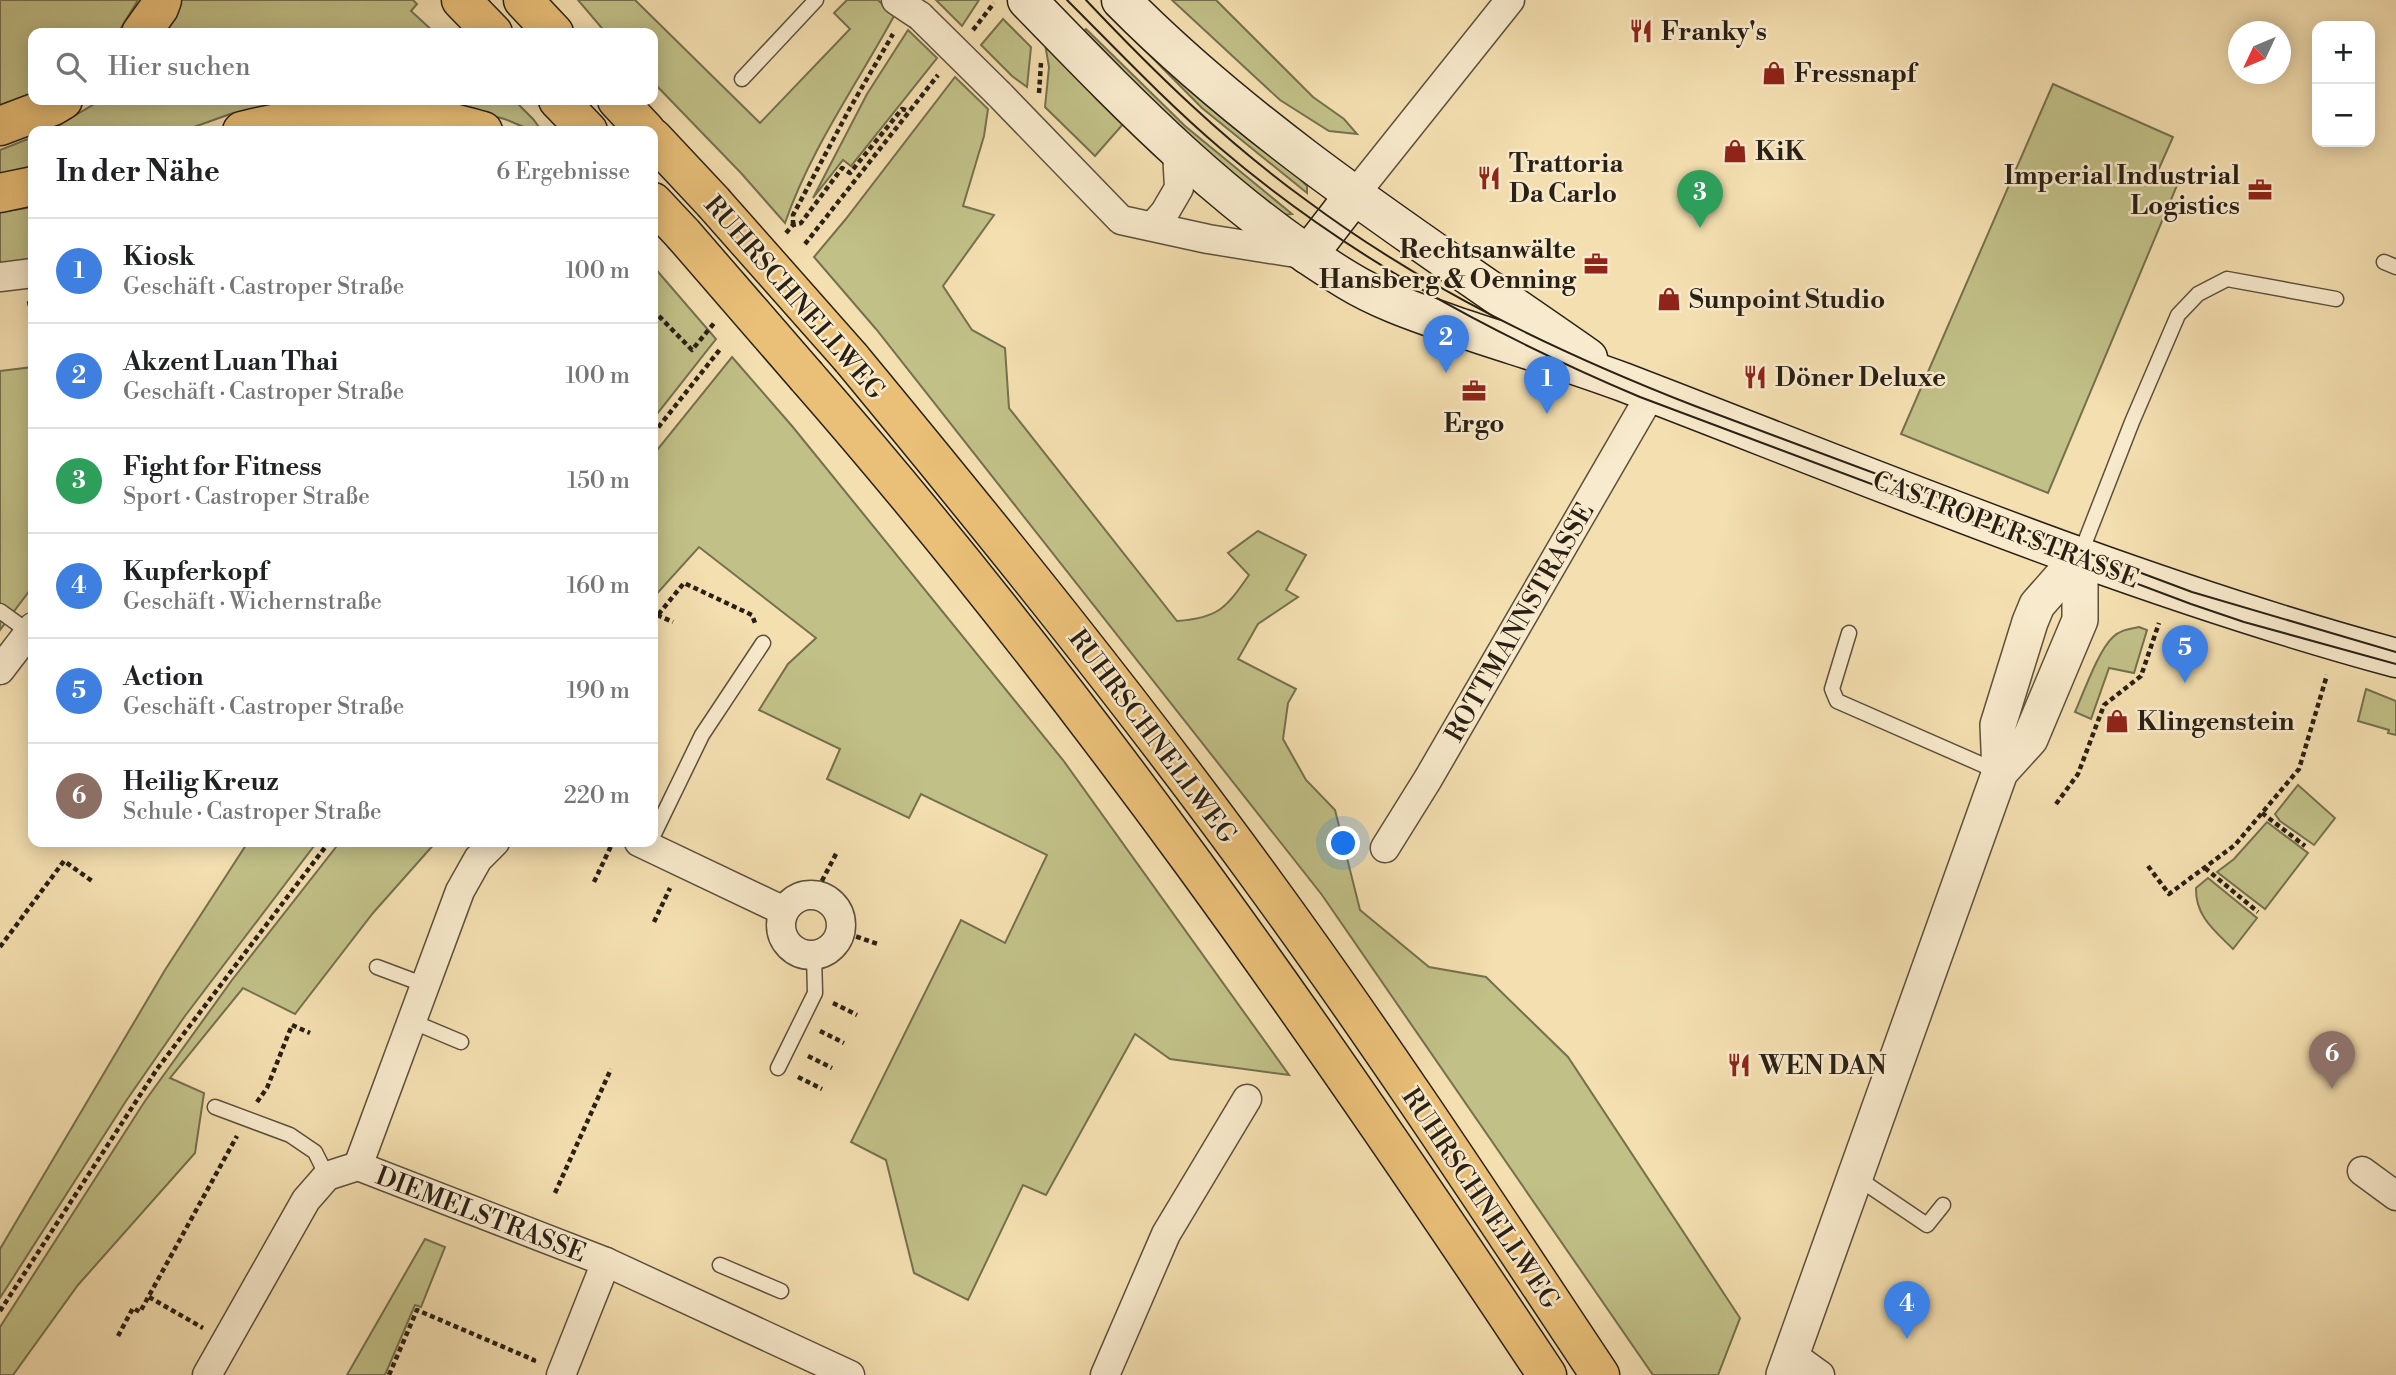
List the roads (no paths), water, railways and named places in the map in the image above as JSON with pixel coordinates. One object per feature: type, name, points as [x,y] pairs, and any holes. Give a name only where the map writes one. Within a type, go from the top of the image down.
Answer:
[{"type":"highway","points":[[145,28],[162,0]]},
{"type":"highway","points":[[461,0],[489,28]]},
{"type":"highway","points":[[523,0],[549,28]]},
{"type":"highway","points":[[0,126],[55,105]]},
{"type":"highway","points":[[563,105],[583,126]]},
{"type":"highway","points":[[622,105],[641,126]]},
{"type":"highway","points":[[270,126],[327,116],[394,114],[440,119],[465,126]]},
{"type":"highway","name":"RUHRSCHNELLWEG","points":[[658,143],[851,358],[1008,548],[1141,717],[1269,888],[1465,1171],[1600,1375]]},
{"type":"highway","points":[[0,193],[28,187]]},
{"type":"highway","name":"RUHRSCHNELLWEG","points":[[658,216],[667,241],[743,304],[820,392],[979,583],[1081,714],[1180,845],[1371,1114],[1547,1375]]},
{"type":"main road","name":"CASTROPER STRASSE","points":[[1121,0],[1226,97],[1355,194],[1637,388]]},
{"type":"main road","name":"CASTROPER STRASSE","points":[[1033,6],[1212,183],[1308,255],[1352,283],[1402,308],[1637,388],[2161,587],[2396,658]]},
{"type":"main road","points":[[1308,255],[1355,194]]},
{"type":"street","points":[[1355,194],[1510,0]]},
{"type":"street","name":"CASTROPER STRASSE","points":[[907,8],[999,94],[1121,220],[1208,239],[1308,255]]},
{"type":"street","points":[[1153,226],[1179,188],[1177,151]]},
{"type":"street","points":[[0,277],[28,274]]},
{"type":"street","name":"ROTTMANNSTRASSE","points":[[1385,848],[1435,768],[1637,388]]},
{"type":"street","points":[[1820,1375],[1788,1364],[2000,772],[2030,739],[2080,620],[2080,556]]},
{"type":"street","points":[[0,670],[28,634]]},
{"type":"street","name":"DIEMELSTRASSE","points":[[490,847],[478,859],[460,891],[358,1166],[606,1262],[850,1375]]},
{"type":"street","points":[[658,847],[784,911]]},
{"type":"street","points":[[803,896],[827,900],[840,919],[840,930],[833,946],[814,956],[800,954],[790,947],[783,937],[780,924],[784,911],[794,900],[803,896]]},
{"type":"street","points":[[1105,1375],[1166,1234],[1247,1099]]},
{"type":"street","points":[[207,1375],[306,1200],[327,1176],[358,1166]]},
{"type":"street","points":[[2362,1171],[2396,1196]]},
{"type":"street","points":[[561,1375],[606,1262]]},
{"type":"lane","points":[[742,79],[816,0]]},
{"type":"lane","points":[[2080,556],[2132,422],[2178,315],[2198,293],[2227,279],[2336,299]]},
{"type":"lane","points":[[0,611],[28,628]]},
{"type":"lane","points":[[1849,634],[1832,689],[1837,701],[2000,772]]},
{"type":"lane","points":[[658,820],[702,735],[762,643]]},
{"type":"lane","points":[[778,1068],[815,993],[814,956]]},
{"type":"lane","points":[[377,967],[425,985]]},
{"type":"lane","points":[[411,1021],[461,1042]]},
{"type":"lane","points":[[215,1107],[290,1135],[315,1152],[327,1176]]},
{"type":"lane","points":[[1855,1176],[1927,1225],[1943,1205]]},
{"type":"lane","points":[[720,1265],[782,1291]]},
{"type":"tram line","points":[[1067,0],[1180,113],[1268,187],[1317,223],[1420,289],[1528,346],[1640,397],[2191,604],[2244,622],[2396,664]]},
{"type":"tram line","points":[[1086,0],[1192,105],[1276,178],[1398,262],[1445,290],[1543,341],[1695,406],[2192,592],[2396,652]]},
{"type":"place","name":"Franky's","points":[[1641,31]]},
{"type":"place","name":"Fressnapf","points":[[1774,73]]},
{"type":"place","name":"KiK","points":[[1735,151]]},
{"type":"place","name":"Trattoria Da Carlo","points":[[1489,178]]},
{"type":"place","name":"Imperial Industrial Logistics","points":[[2260,190]]},
{"type":"place","name":"Fight for Fitness","points":[[1700,228]]},
{"type":"place","name":"Rechtsanwälte Hansberg & Oenning","points":[[1596,264]]},
{"type":"place","name":"Sunpoint Studio","points":[[1669,299]]},
{"type":"place","name":"Akzent Luan Thai","points":[[1446,373]]},
{"type":"place","name":"Döner Deluxe","points":[[1755,377]]},
{"type":"place","name":"Ergo","points":[[1474,391]]},
{"type":"place","name":"Kiosk","points":[[1547,414]]},
{"type":"place","name":"Action","points":[[2185,683]]},
{"type":"place","name":"Klingenstein","points":[[2117,721]]},
{"type":"place","name":"WEN DAN","points":[[1739,1065]]},
{"type":"place","name":"Heilig Kreuz","points":[[2332,1089]]},
{"type":"place","name":"Kupferkopf","points":[[1907,1339]]}]
